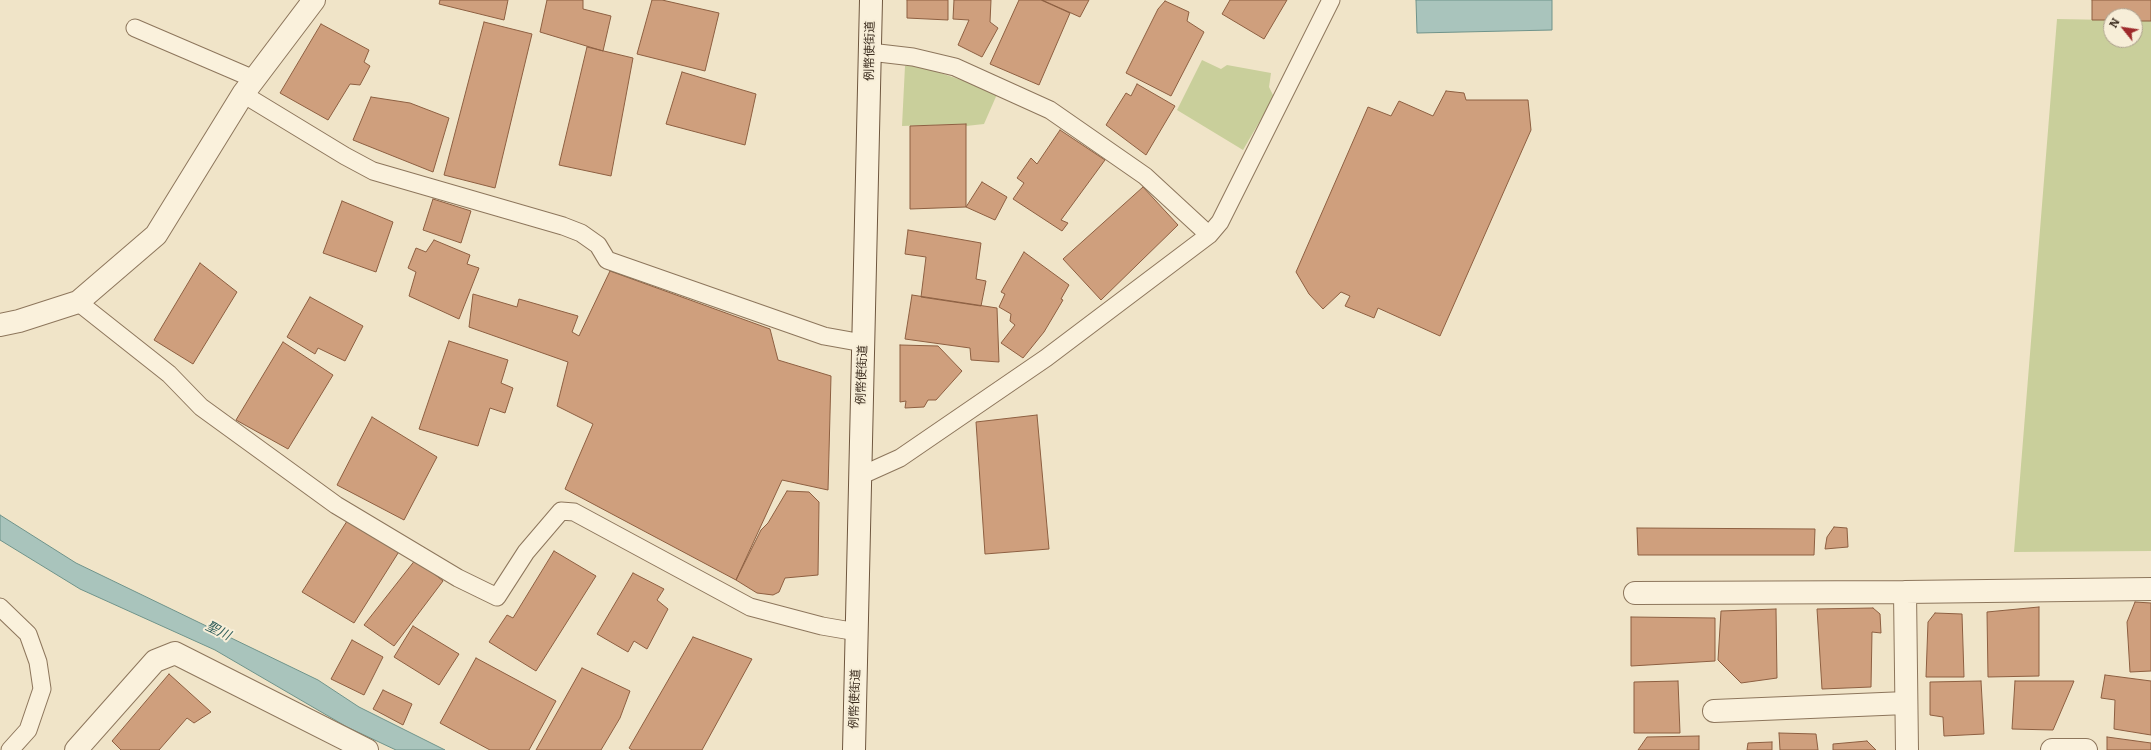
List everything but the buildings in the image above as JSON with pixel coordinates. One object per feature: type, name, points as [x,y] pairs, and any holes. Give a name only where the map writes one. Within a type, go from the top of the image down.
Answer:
[{"type":"street","points":[[0,325],[19,321],[78,302],[156,235],[249,86],[314,0]]},
{"type":"street","name":"例幣使街道","points":[[854,750],[871,0]]},
{"type":"street","points":[[1635,593],[2151,589]]},
{"type":"street","points":[[1905,592],[1907,750]]},
{"type":"street","points":[[76,750],[154,661],[175,653],[367,750]]},
{"type":"street","points":[[1714,711],[1906,703]]},
{"type":"street","points":[[2052,750],[2086,750]]},
{"type":"lane","points":[[860,476],[900,458],[1046,358],[1209,235],[1220,222],[1331,0]]},
{"type":"lane","points":[[135,28],[249,86],[344,156],[373,171],[563,226],[581,233],[598,245],[607,260],[824,336],[863,343]]},
{"type":"lane","points":[[870,52],[913,57],[955,67],[1050,110],[1145,176],[1209,235]]},
{"type":"lane","points":[[78,302],[169,374],[201,407],[336,505],[458,578],[497,597],[526,552],[561,511],[574,512],[750,607],[822,626],[857,632]]},
{"type":"lane","points":[[0,607],[28,634],[38,662],[42,689],[28,730],[10,750]]},
{"type":"green space","points":[[2057,19],[2103,20],[2103,48],[2143,48],[2143,21],[2151,21],[2151,551],[2014,552]]},
{"type":"green space","points":[[1202,60],[1221,69],[1227,65],[1271,73],[1269,87],[1274,97],[1243,150],[1177,110]]},
{"type":"green space","points":[[916,65],[998,92],[984,124],[966,126],[966,124],[902,126],[905,66]]},
{"type":"water","points":[[1416,0],[1552,0],[1552,30],[1417,33]]},
{"type":"water","points":[[0,515],[76,563],[318,680],[359,707],[445,750],[396,750],[347,727],[215,650],[80,589],[0,540]]},
{"type":"water label","name":"聖川","points":[[218,631]]}]
